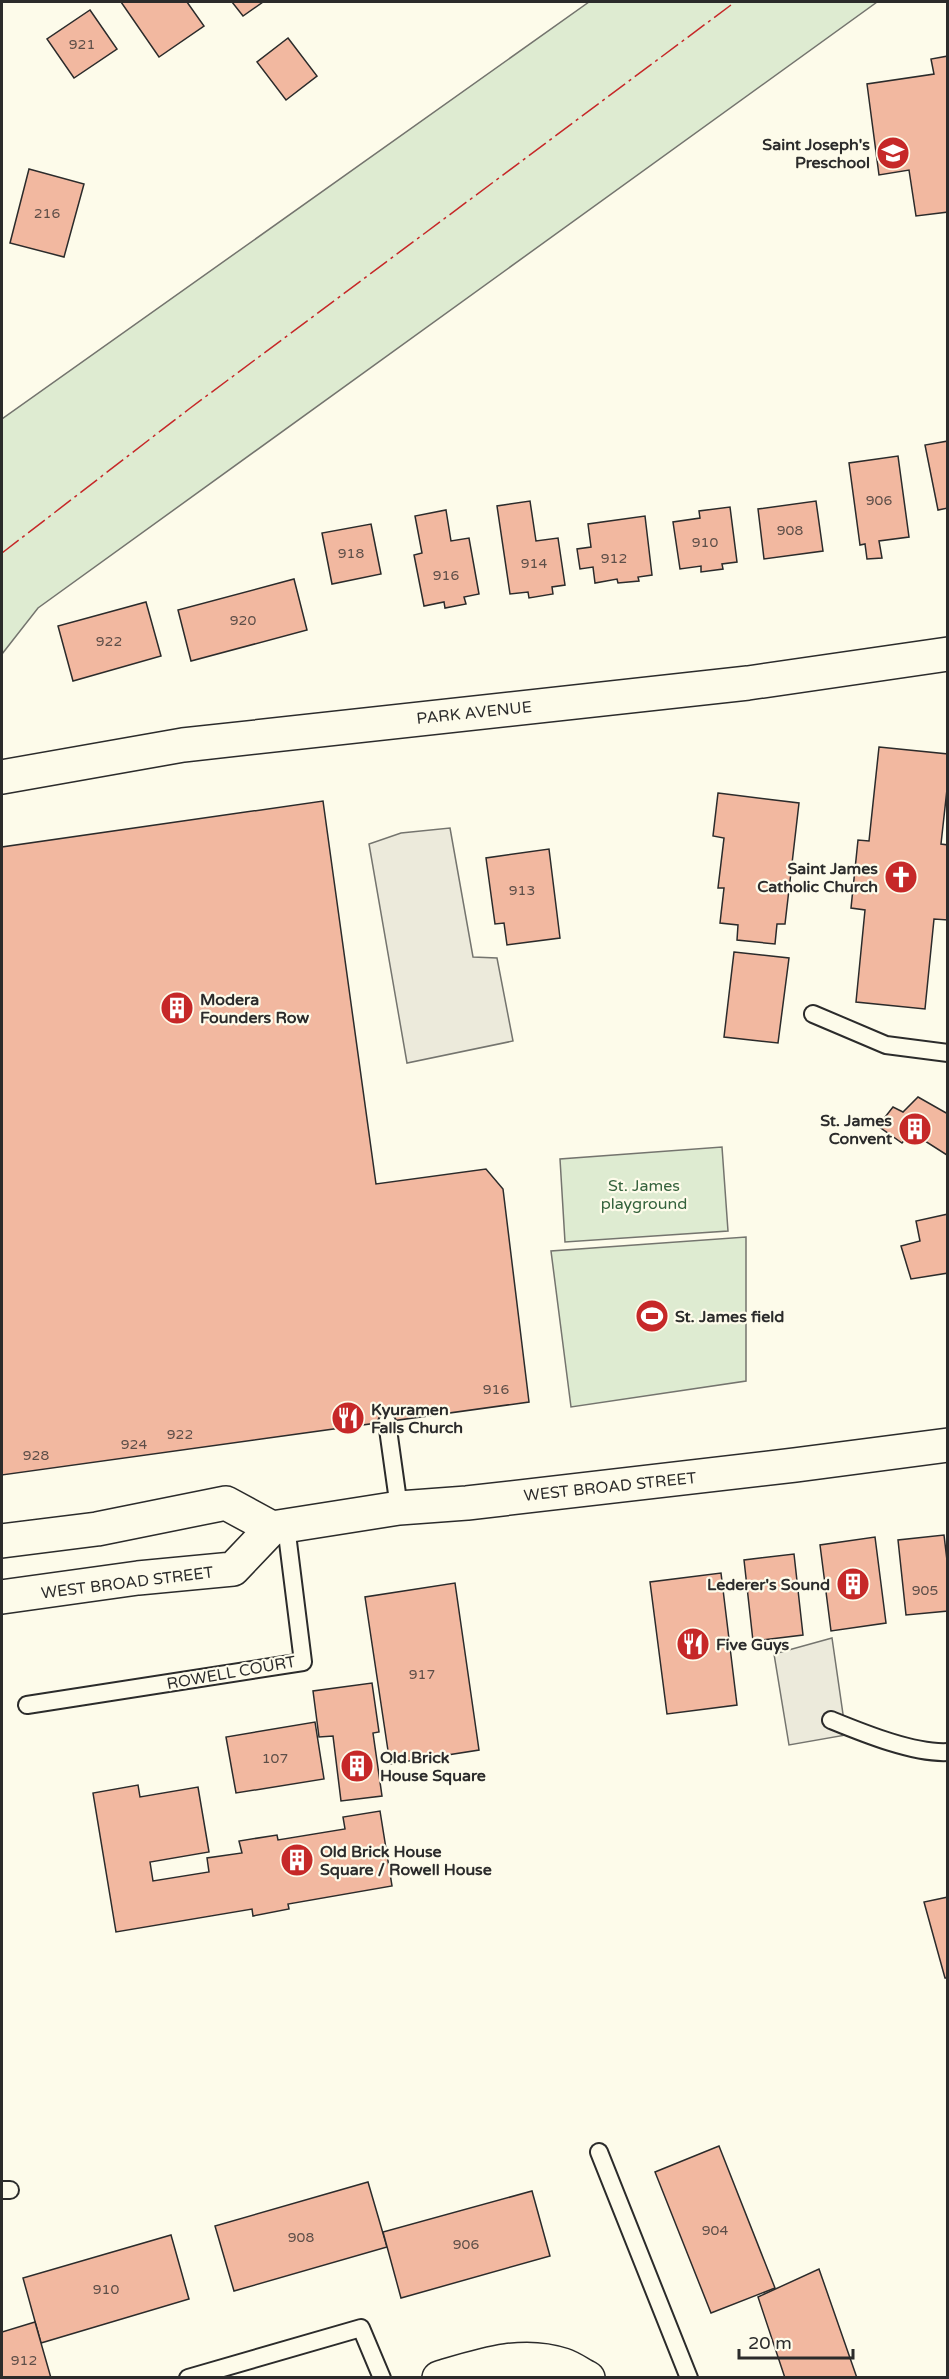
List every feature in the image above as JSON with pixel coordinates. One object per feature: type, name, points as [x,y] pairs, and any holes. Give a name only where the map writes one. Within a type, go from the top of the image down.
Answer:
[{"type":"main road","name":"PARK AVENUE","points":[[2,777],[183,745],[748,683],[948,654]]},
{"type":"main road","name":"WEST BROAD STREET","points":[[2,1597],[138,1578],[233,1569],[279,1527],[399,1508],[467,1503],[948,1445]]},
{"type":"main road","points":[[2,1541],[97,1529],[226,1503],[279,1527]]},
{"type":"main road","points":[[439,2378],[500,2361],[535,2360],[562,2365],[588,2378]]},
{"type":"lane","points":[[813,1014],[886,1045],[948,1053]]},
{"type":"lane","points":[[387,1422],[399,1508]]},
{"type":"lane","name":"ROWELL COURT","points":[[27,1705],[303,1662],[279,1527]]},
{"type":"lane","points":[[831,1720],[871,1736],[934,1753],[948,1752]]},
{"type":"lane","points":[[599,2152],[689,2378]]},
{"type":"lane","points":[[188,2378],[361,2328],[382,2378]]},
{"type":"green space","points":[[589,2],[877,2],[38,608],[2,654],[2,419]]},
{"type":"green space","name":"St. James playground","points":[[722,1147],[728,1231],[565,1242],[560,1159]]},
{"type":"green space","name":"St. James field","points":[[746,1237],[746,1381],[571,1407],[551,1251]]},
{"type":"shaded area","points":[[450,828],[473,957],[497,958],[513,1041],[407,1063],[369,844],[401,833]]},
{"type":"shaded area","points":[[832,1638],[846,1735],[789,1745],[774,1654]]},
{"type":"building","points":[[121,2],[187,2],[204,26],[159,57]]},
{"type":"building","points":[[232,2],[263,2],[243,16]]},
{"type":"building","points":[[90,10],[117,49],[74,78],[47,39]]},
{"type":"building","points":[[288,38],[317,76],[286,100],[257,62]]},
{"type":"building","points":[[948,56],[948,212],[916,216],[909,170],[879,175],[867,84],[934,74],[931,59]]},
{"type":"building","points":[[29,169],[84,184],[64,257],[10,243]]},
{"type":"building","points":[[948,441],[948,508],[938,510],[925,445]]},
{"type":"building","points":[[898,456],[909,537],[879,541],[882,558],[867,559],[865,544],[860,545],[849,463]]},
{"type":"building","points":[[530,501],[536,541],[558,538],[565,585],[552,587],[553,594],[529,598],[528,592],[510,594],[497,506]]},
{"type":"building","points":[[816,501],[823,551],[764,559],[758,509]]},
{"type":"building","points":[[730,507],[737,562],[722,564],[723,569],[701,572],[701,566],[680,569],[673,522],[700,518],[699,511]]},
{"type":"building","points":[[446,510],[451,541],[469,538],[479,594],[464,597],[466,604],[445,608],[444,602],[424,606],[414,555],[422,553],[415,516]]},
{"type":"building","points":[[645,516],[652,575],[638,577],[639,581],[618,583],[617,579],[595,583],[593,567],[580,569],[577,549],[591,547],[588,524]]},
{"type":"building","points":[[371,524],[381,574],[332,584],[322,533]]},
{"type":"building","points":[[294,579],[307,630],[191,661],[178,610]]},
{"type":"building","points":[[146,602],[161,656],[73,681],[58,626]]},
{"type":"building","name":"Saint James Catholic Church","points":[[879,747],[948,754],[948,780],[941,844],[948,845],[948,920],[934,919],[925,1009],[856,1002],[865,910],[851,908],[858,840],[869,841]]},
{"type":"building","points":[[718,793],[799,803],[785,924],[777,924],[775,944],[737,940],[738,925],[720,923],[724,888],[718,888],[724,838],[713,836]]},
{"type":"building","name":"Modera Founders Row","points":[[323,801],[376,1184],[486,1169],[503,1189],[529,1402],[2,1475],[2,847]]},
{"type":"building","points":[[549,849],[560,938],[507,945],[504,923],[495,924],[486,858]]},
{"type":"building","points":[[734,952],[789,958],[778,1043],[724,1037]]},
{"type":"building","name":"St. James Convent","points":[[918,1097],[948,1114],[948,1161],[947,1155],[911,1132],[902,1143],[878,1126],[893,1107],[903,1112]]},
{"type":"building","points":[[948,1214],[948,1273],[911,1279],[901,1246],[920,1241],[916,1221]]},
{"type":"building","points":[[944,1535],[948,1569],[948,1611],[906,1615],[898,1540]]},
{"type":"building","name":"Lederer's Sound","points":[[875,1537],[886,1623],[831,1631],[820,1545]]},
{"type":"building","points":[[794,1554],[803,1635],[753,1641],[744,1560]]},
{"type":"building","name":"Five Guys","points":[[721,1573],[737,1705],[667,1714],[650,1582]]},
{"type":"building","points":[[455,1583],[479,1750],[390,1764],[365,1597]]},
{"type":"building","name":"Old Brick House Square","points":[[372,1683],[379,1732],[373,1733],[382,1796],[341,1801],[333,1736],[319,1737],[313,1691]]},
{"type":"building","points":[[315,1722],[324,1779],[236,1793],[226,1737]]},
{"type":"building","name":"Old Brick House Square / Rowell House","points":[[138,1785],[140,1797],[198,1787],[209,1852],[150,1862],[153,1881],[209,1872],[207,1858],[242,1853],[239,1841],[277,1835],[278,1840],[345,1829],[343,1817],[380,1811],[392,1886],[288,1904],[289,1909],[253,1916],[252,1909],[116,1932],[93,1793]]},
{"type":"building","points":[[948,1897],[948,1978],[945,1978],[924,1902]]},
{"type":"building","points":[[719,2146],[775,2288],[711,2313],[655,2172]]},
{"type":"building","points":[[368,2182],[387,2247],[234,2291],[215,2226]]},
{"type":"building","points":[[532,2191],[550,2256],[401,2298],[383,2232]]},
{"type":"building","points":[[171,2235],[189,2299],[41,2343],[23,2278]]},
{"type":"building","points":[[819,2269],[857,2378],[785,2378],[758,2297]]},
{"type":"building","points":[[35,2322],[51,2378],[2,2378],[2,2332]]},
{"type":"power","points":[[2,553],[189,409],[735,2]]},
{"type":"place","name":"Saint Joseph's Preschool","points":[[893,153]]},
{"type":"place","name":"Saint James Catholic Church","points":[[901,877]]},
{"type":"place","name":"Modera Founders Row","points":[[177,1008]]},
{"type":"place","name":"St. James Convent","points":[[915,1129]]},
{"type":"place","name":"St. James field","points":[[652,1316]]},
{"type":"place","name":"Kyuramen Falls Church","points":[[348,1418]]},
{"type":"place","name":"Lederer's Sound","points":[[853,1584]]},
{"type":"place","name":"Five Guys","points":[[693,1644]]},
{"type":"place","name":"Old Brick House Square","points":[[357,1766]]},
{"type":"place","name":"Old Brick House Square / Rowell House","points":[[297,1860]]}]
